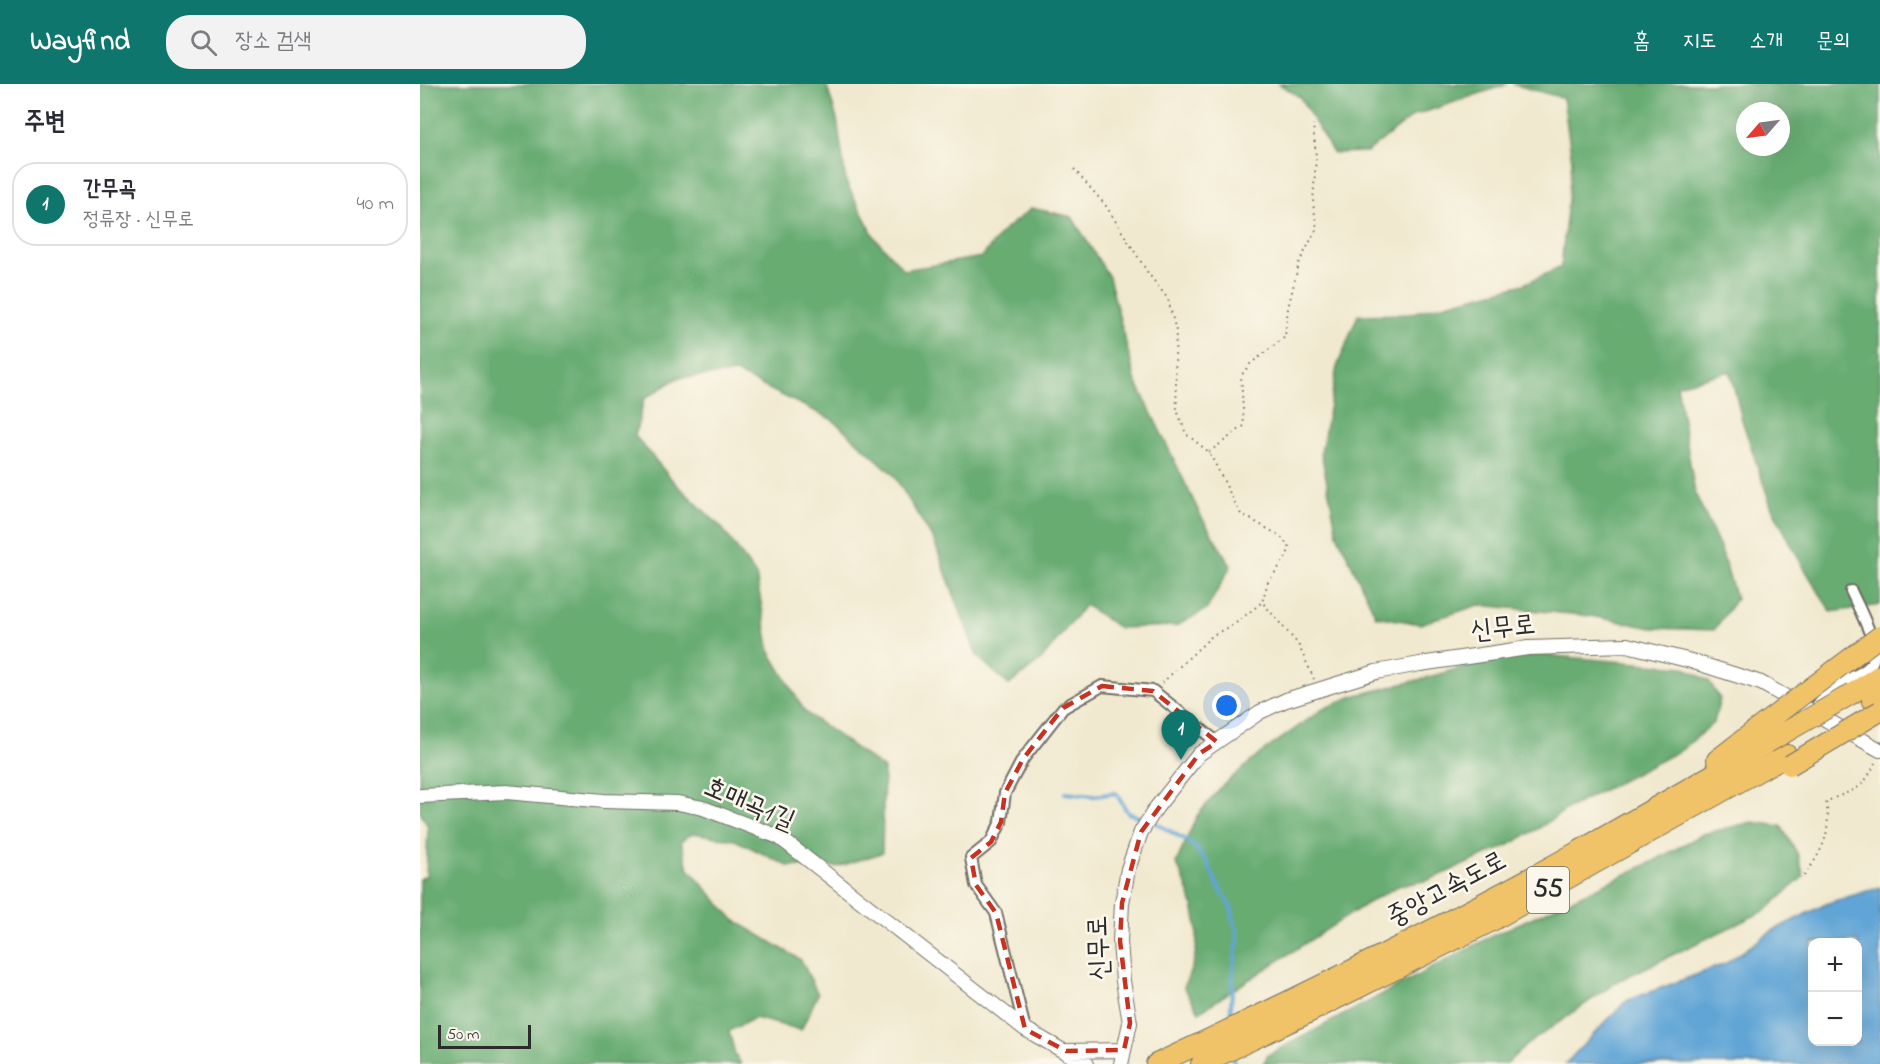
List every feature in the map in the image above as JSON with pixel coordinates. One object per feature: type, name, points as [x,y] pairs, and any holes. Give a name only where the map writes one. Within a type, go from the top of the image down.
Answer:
[{"type":"highway","points":[[1760,738],[1880,636]]},
{"type":"highway","name":"중앙고속도로","points":[[1201,1064],[1659,804],[1760,738],[1853,693],[1880,675]]},
{"type":"highway","name":"중앙고속도로","points":[[1156,1064],[1300,1007],[1492,921],[1788,760],[1877,703]]},
{"type":"street","points":[[1812,712],[1826,694],[1838,684],[1857,676],[1871,666],[1875,648],[1851,591]]},
{"type":"street","name":"신무로","points":[[1123,1057],[1130,1023],[1123,981],[1120,941],[1122,903],[1128,869],[1141,832],[1156,808],[1199,754],[1260,712],[1286,700],[1376,672],[1442,661],[1528,648],[1628,645],[1691,661],[1761,683],[1812,712],[1878,755]]},
{"type":"street","points":[[1025,1029],[996,913],[976,885],[971,858],[990,842],[1002,822],[1005,793],[1023,759],[1062,708],[1102,686],[1153,691],[1217,742]]},
{"type":"street","name":"호매곡1길","points":[[420,796],[506,792],[604,801],[678,802],[703,808],[779,837],[1025,1029],[1086,1064]]},
{"type":"street","points":[[1066,1051],[1123,1057]]},
{"type":"path","points":[[1209,452],[1244,426],[1241,376],[1251,364],[1285,337],[1288,308],[1299,264],[1317,228],[1313,203],[1316,184],[1313,124]]},
{"type":"path","points":[[1074,169],[1106,206],[1148,273],[1168,299],[1176,331],[1174,357],[1177,410],[1186,434],[1209,452],[1240,513],[1280,536],[1290,548],[1268,582],[1262,602],[1236,623],[1214,635],[1153,691]]},
{"type":"path","points":[[1262,602],[1298,644],[1319,690]]},
{"type":"path","points":[[1804,876],[1818,857],[1826,837],[1829,818],[1826,802],[1853,792],[1865,783],[1878,755]]},
{"type":"highlighted area","points":[[1102,686],[1153,691],[1217,742],[1199,754],[1141,832],[1122,903],[1120,941],[1130,1023],[1124,1050],[1066,1051],[1025,1029],[996,913],[976,885],[971,858],[991,842],[1001,822],[1005,793],[1023,759],[1063,708]]},
{"type":"green space","points":[[420,84],[826,84],[837,119],[846,182],[875,238],[904,270],[982,257],[1003,231],[1032,208],[1072,217],[1109,277],[1135,379],[1201,516],[1231,566],[1207,609],[1176,626],[1119,628],[1085,605],[1041,660],[1009,685],[977,656],[934,541],[893,474],[833,420],[736,373],[677,378],[644,399],[635,436],[674,482],[722,528],[756,575],[770,652],[805,712],[884,769],[882,853],[837,867],[788,866],[735,840],[693,833],[681,841],[688,868],[734,920],[801,960],[818,994],[801,1030],[755,1018],[729,1031],[735,1054],[741,1064],[420,1064],[420,879],[426,876],[428,827],[420,812]]},
{"type":"green space","points":[[1279,84],[1508,84],[1413,116],[1367,152],[1333,153],[1300,97]]},
{"type":"green space","points":[[1512,84],[1880,84],[1880,605],[1831,612],[1801,563],[1771,506],[1742,420],[1730,371],[1677,385],[1695,493],[1720,547],[1736,599],[1714,630],[1652,628],[1591,616],[1479,605],[1420,624],[1376,616],[1337,534],[1321,452],[1337,367],[1358,315],[1408,314],[1524,284],[1561,267],[1572,161],[1563,98]]},
{"type":"green space","points":[[1542,655],[1684,667],[1709,681],[1720,699],[1714,722],[1683,749],[1567,809],[1507,846],[1429,880],[1398,886],[1366,904],[1199,1012],[1184,987],[1194,960],[1197,935],[1191,898],[1176,863],[1197,816],[1222,786],[1261,753],[1323,709],[1353,696],[1495,658]]},
{"type":"green space","points":[[1752,822],[1781,826],[1797,853],[1804,876],[1766,910],[1620,980],[1525,1046],[1506,1064],[1263,1064],[1268,1055],[1490,937],[1654,861],[1703,834]]},
{"type":"water","points":[[1880,887],[1880,1064],[1565,1064],[1626,1001],[1725,964],[1772,931],[1828,903]]},
{"type":"waterway","points":[[1065,793],[1094,796],[1116,793],[1128,813],[1145,819]]},
{"type":"waterway","points":[[1152,821],[1191,843],[1207,862],[1231,907],[1238,939],[1233,970],[1230,1023]]},
{"type":"waterway","points":[[1233,1054],[1234,1064]]},
{"type":"place","name":"간무곡","points":[[1181,760]]}]
